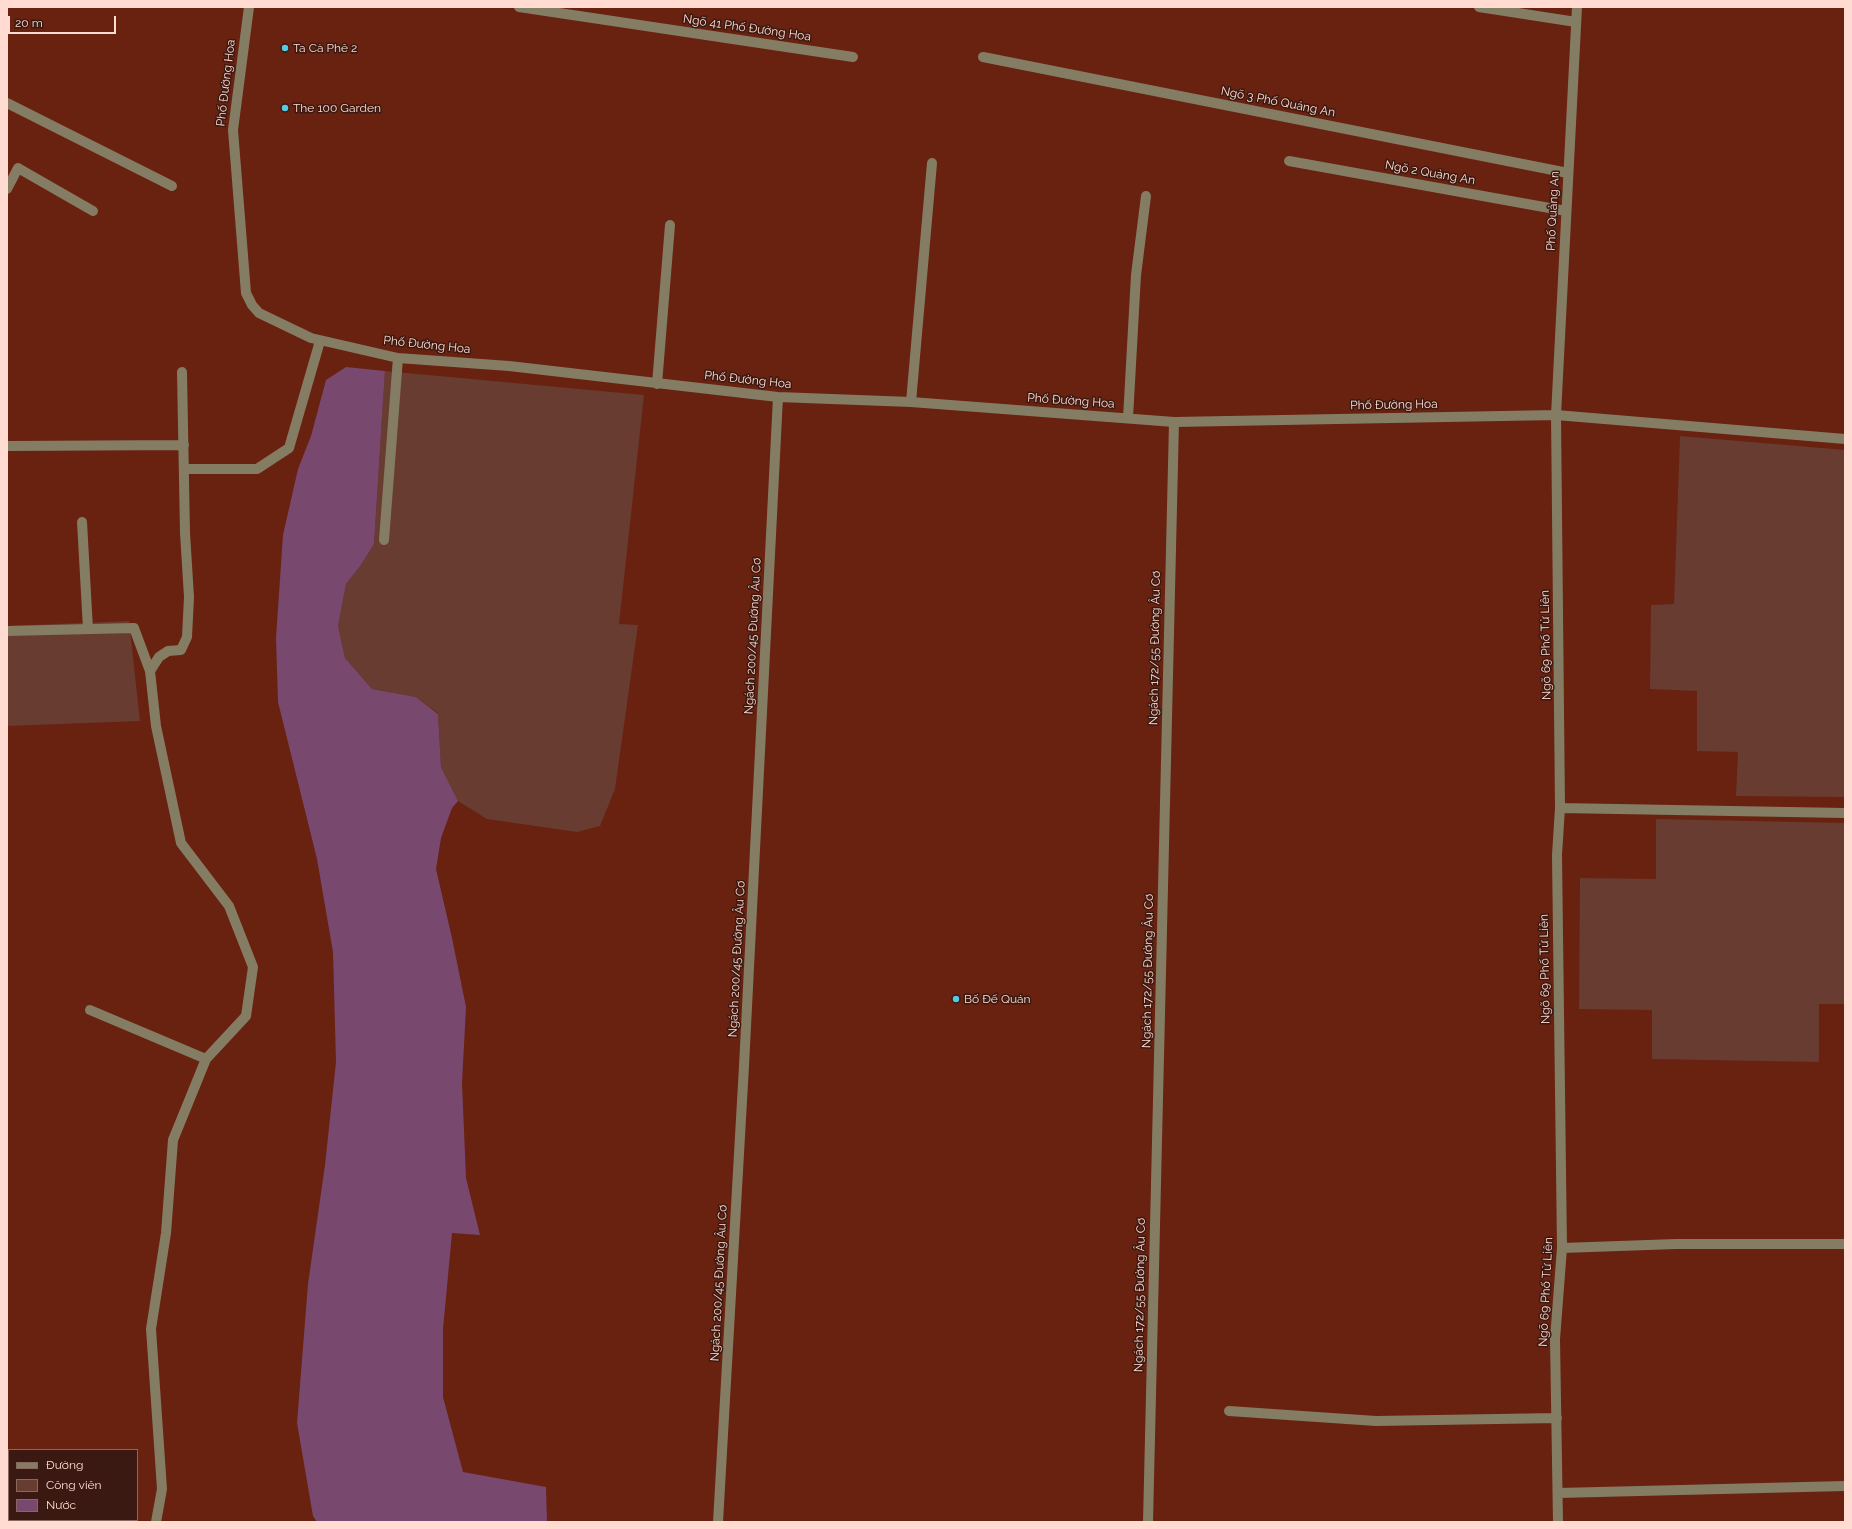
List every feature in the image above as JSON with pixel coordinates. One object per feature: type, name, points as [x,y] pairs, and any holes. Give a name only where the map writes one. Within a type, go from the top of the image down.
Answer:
[{"type":"street","name":"Phố Đường Hoa","points":[[249,7],[233,130],[246,293],[252,305],[259,314],[320,341],[398,358],[509,366],[778,397],[911,402],[1174,422],[1556,416],[1845,439]]},
{"type":"street","name":"Ngõ 41 Phố Đường Hoa","points":[[519,7],[853,56]]},
{"type":"street","points":[[1479,7],[1576,22]]},
{"type":"street","name":"Phố Quảng An","points":[[1556,416],[1577,7]]},
{"type":"street","name":"Ngõ 3 Phố Quảng An","points":[[983,57],[1568,173]]},
{"type":"street","points":[[7,103],[172,186]]},
{"type":"street","name":"Ngõ 2 Quảng An","points":[[1289,161],[1566,211]]},
{"type":"street","points":[[911,402],[932,163]]},
{"type":"street","points":[[7,188],[18,168],[93,211]]},
{"type":"street","points":[[1128,418],[1136,275],[1146,196]]},
{"type":"street","points":[[657,384],[670,225]]},
{"type":"street","points":[[184,469],[257,469],[289,448],[320,341]]},
{"type":"street","points":[[384,540],[398,358]]},
{"type":"street","points":[[150,671],[159,657],[168,651],[181,650],[187,637],[189,597],[182,372]]},
{"type":"street","name":"Ngách 200/45 Đường Âu Cơ","points":[[718,1522],[744,1066],[778,397]]},
{"type":"street","name":"Ngõ 69 Phố Tử Liên","points":[[1556,416],[1560,808],[1557,855],[1562,1248],[1555,1339],[1558,1522]]},
{"type":"street","name":"Ngách 172/55 Đường Âu Cơ","points":[[1148,1522],[1174,422]]},
{"type":"street","points":[[7,446],[184,445]]},
{"type":"street","points":[[82,522],[88,629]]},
{"type":"street","points":[[7,631],[134,628],[150,671],[156,726],[181,843],[229,906],[253,967],[246,1016],[206,1059],[174,1140],[166,1233],[151,1329],[162,1489],[156,1522]]},
{"type":"street","points":[[1560,808],[1845,813]]},
{"type":"street","points":[[90,1010],[206,1059]]},
{"type":"street","points":[[1562,1248],[1676,1244],[1845,1244]]},
{"type":"street","points":[[1229,1411],[1376,1421],[1557,1418]]},
{"type":"street","points":[[1558,1493],[1845,1486]]},
{"type":"green space","points":[[385,371],[644,395],[619,624],[638,625],[615,789],[600,826],[577,832],[487,819],[458,801],[441,767],[438,713],[416,697],[372,689],[345,658],[338,626],[346,584],[361,565],[374,544]]},
{"type":"green space","points":[[1680,436],[1845,450],[1845,797],[1736,796],[1738,752],[1697,751],[1697,691],[1650,689],[1651,605],[1674,604]]},
{"type":"green space","points":[[129,621],[140,721],[7,726],[7,626]]},
{"type":"green space","points":[[1656,819],[1845,823],[1845,1004],[1819,1004],[1819,1062],[1652,1059],[1652,1010],[1579,1009],[1580,878],[1656,879]]},
{"type":"water","points":[[346,367],[385,371],[374,544],[361,565],[346,584],[338,626],[345,658],[372,689],[416,697],[438,714],[441,767],[458,801],[452,808],[441,838],[436,869],[466,1007],[462,1083],[466,1178],[480,1235],[452,1233],[443,1329],[443,1397],[463,1472],[546,1487],[547,1522],[317,1522],[313,1516],[297,1423],[308,1284],[325,1165],[336,1062],[333,952],[317,859],[278,702],[276,638],[283,535],[298,469],[311,436],[326,380]]},
{"type":"place","name":"Ta Cà Phê 2","points":[[285,48]]},
{"type":"place","name":"The 100 Garden","points":[[285,108]]},
{"type":"place","name":"Bố Đế Quán","points":[[956,999]]}]
